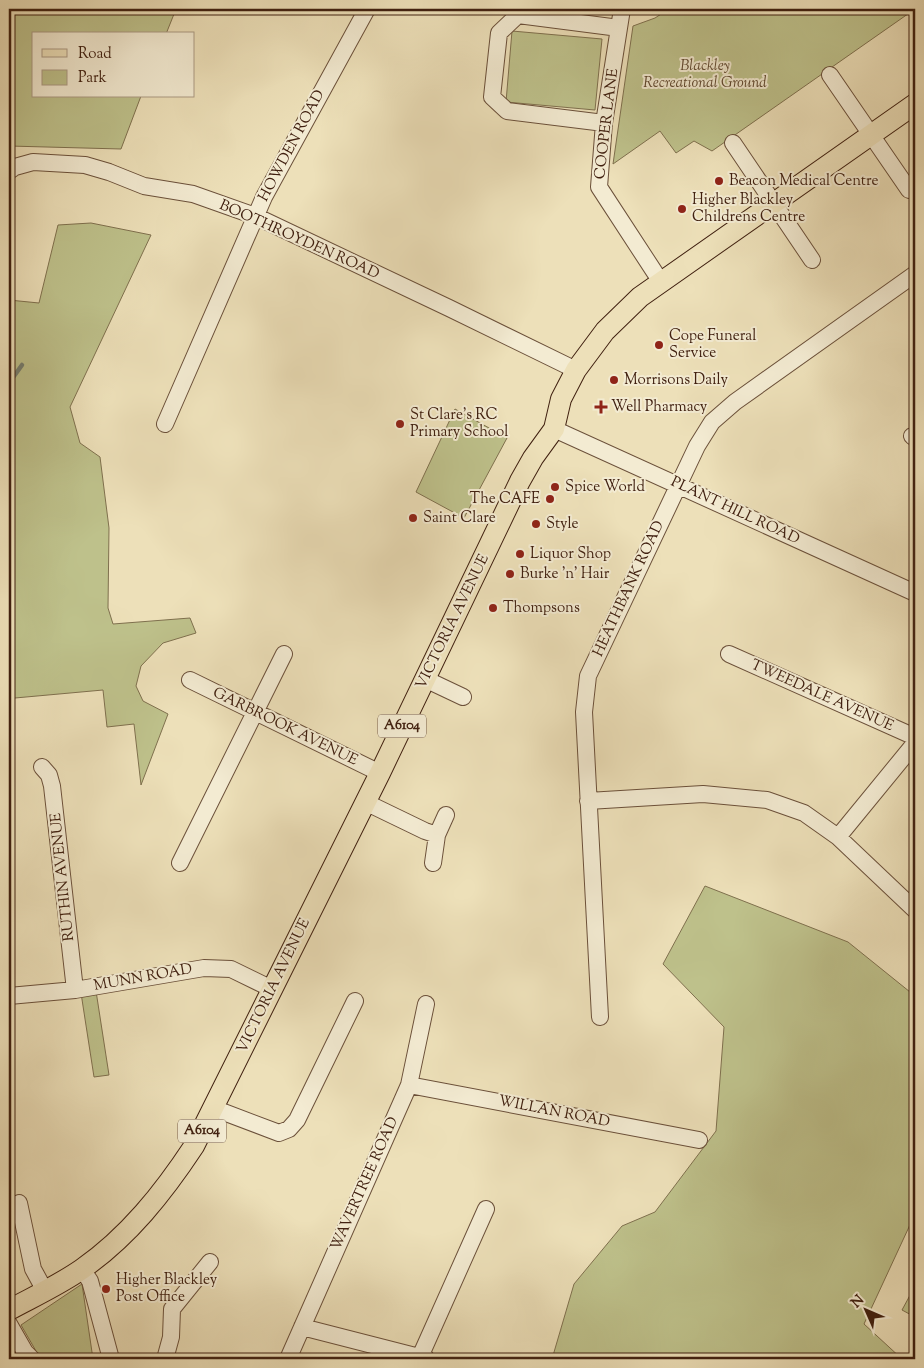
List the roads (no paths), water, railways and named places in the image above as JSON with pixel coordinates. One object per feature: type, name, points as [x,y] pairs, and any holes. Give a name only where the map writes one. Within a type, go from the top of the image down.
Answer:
[{"type":"main road","name":"VICTORIA AVENUE","points":[[9,1310],[82,1269],[108,1249],[164,1190],[194,1146],[380,773],[520,481],[533,458],[554,429],[561,399],[576,370],[593,346],[619,316],[661,282],[915,104]]},
{"type":"street","name":"HOWDEN ROAD","points":[[165,424],[264,196],[367,9]]},
{"type":"street","name":"COOPER LANE","points":[[622,9],[604,123],[599,187],[661,282]]},
{"type":"street","points":[[604,123],[507,111],[492,97],[499,34],[518,15],[619,28]]},
{"type":"street","points":[[830,75],[909,190]]},
{"type":"street","points":[[732,144],[812,260]]},
{"type":"street","name":"BOOTHROYDEN ROAD","points":[[9,171],[15,167],[33,162],[85,165],[144,186],[193,194],[255,216],[576,370]]},
{"type":"street","name":"HEATHBANK ROAD","points":[[600,1017],[584,712],[588,676],[704,433],[712,422],[727,408],[915,274]]},
{"type":"street","name":"PLANT HILL ROAD","points":[[554,429],[915,593]]},
{"type":"street","points":[[180,863],[284,654]]},
{"type":"street","name":"TWEEDALE AVENUE","points":[[729,654],[915,737]]},
{"type":"street","points":[[425,679],[463,697]]},
{"type":"street","name":"GARBROOK AVENUE","points":[[190,680],[380,773]]},
{"type":"street","points":[[838,837],[915,743]]},
{"type":"street","name":"RUTHIN AVENUE","points":[[42,767],[49,776],[52,786],[75,990]]},
{"type":"street","points":[[588,802],[703,794],[767,800],[804,813],[838,837],[915,910]]},
{"type":"street","points":[[365,802],[437,835]]},
{"type":"street","points":[[433,863],[437,835],[446,815]]},
{"type":"street","name":"MUNN ROAD","points":[[9,996],[75,990],[211,968],[231,969],[272,989]]},
{"type":"street","points":[[213,1108],[279,1133],[289,1129],[297,1120],[355,1001]]},
{"type":"street","name":"WAVERTREE ROAD","points":[[288,1359],[409,1085],[426,1004]]},
{"type":"street","name":"WILLAN ROAD","points":[[409,1085],[699,1140]]},
{"type":"street","points":[[19,1203],[33,1269],[45,1291]]},
{"type":"street","points":[[302,1327],[423,1358],[486,1209]]},
{"type":"street","points":[[165,1359],[171,1337],[172,1309],[210,1262]]},
{"type":"street","points":[[82,1269],[90,1281],[111,1359]]},
{"type":"street","points":[[9,1324],[25,1352],[32,1359]]},
{"type":"waterway","points":[[9,383],[22,365]]},
{"type":"place","name":"Beacon Medical Centre","points":[[719,181]]},
{"type":"place","name":"Higher Blackley Childrens Centre","points":[[682,209]]},
{"type":"place","name":"Cope Funeral Service","points":[[659,345]]},
{"type":"place","name":"Morrisons Daily","points":[[614,380]]},
{"type":"place","name":"Well Pharmacy","points":[[601,407]]},
{"type":"place","name":"St Clare's RC Primary School","points":[[400,424]]},
{"type":"place","name":"Spice World","points":[[555,487]]},
{"type":"place","name":"The CAFE","points":[[550,499]]},
{"type":"place","name":"Saint Clare","points":[[413,518]]},
{"type":"place","name":"Style","points":[[536,524]]},
{"type":"place","name":"Liquor Shop","points":[[520,554]]},
{"type":"place","name":"Burke 'n' Hair","points":[[510,574]]},
{"type":"place","name":"Thompsons","points":[[493,608]]},
{"type":"place","name":"Higher Blackley Post Office","points":[[106,1289]]},
{"type":"park label","name":"Blackley Recreational Ground","points":[[705,74]]}]
